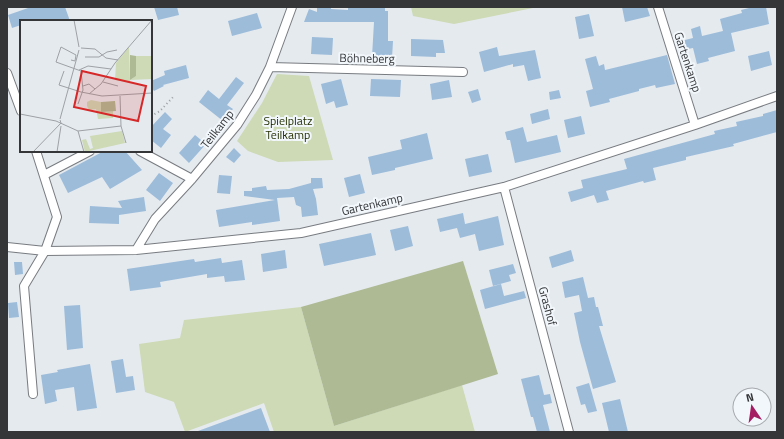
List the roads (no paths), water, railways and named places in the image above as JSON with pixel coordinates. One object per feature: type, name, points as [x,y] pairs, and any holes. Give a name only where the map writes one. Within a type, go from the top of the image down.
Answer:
[{"type":"street","name":"Teilkamp","points":[[136,250],[155,219],[192,179],[237,125],[256,95],[270,67],[292,7]]},
{"type":"street","name":"Gartenkamp","points":[[658,7],[695,125]]},
{"type":"street","name":"Böhneberg","points":[[270,67],[463,72]]},
{"type":"street","points":[[7,73],[20,108]]},
{"type":"street","name":"Gartenkamp","points":[[7,247],[45,251],[136,250],[301,233],[504,187],[695,125],[777,96]]},
{"type":"street","points":[[33,394],[24,286],[45,251],[57,217],[36,152]]},
{"type":"street","points":[[44,175],[88,152]]},
{"type":"street","points":[[142,152],[192,179]]},
{"type":"street","name":"Grashof","points":[[504,187],[569,432]]},
{"type":"park label","name":"Spielplatz Teilkamp","points":[[288,127]]}]
